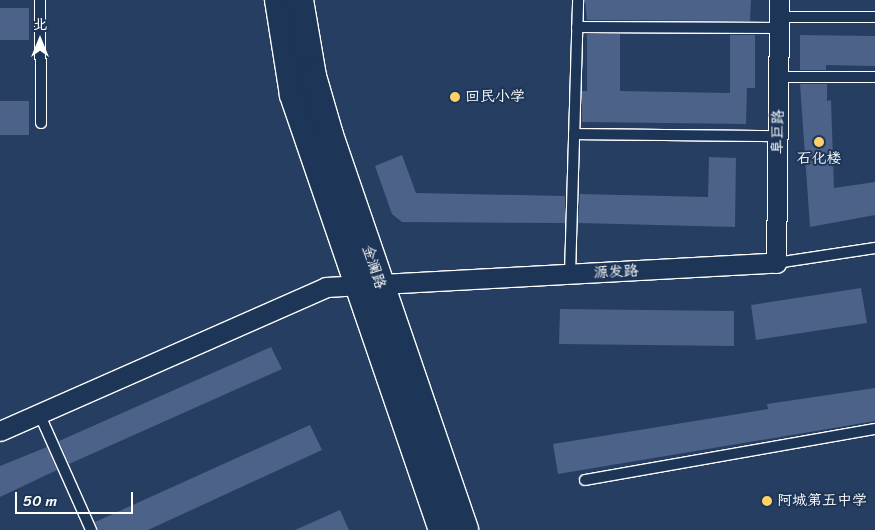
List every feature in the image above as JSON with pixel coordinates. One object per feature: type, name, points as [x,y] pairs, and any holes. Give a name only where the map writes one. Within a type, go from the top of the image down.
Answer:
[{"type":"street","name":"金澜路","points":[[278,0],[293,95],[465,530]]},
{"type":"street","name":"金澜路","points":[[300,0],[313,76],[368,285],[438,527]]},
{"type":"street","name":"阜巨路","points":[[776,263],[779,15]]},
{"type":"street","name":"源发路","points":[[0,431],[326,287],[776,263]]},
{"type":"lane","points":[[40,0],[41,123]]},
{"type":"lane","points":[[570,274],[578,0]]},
{"type":"lane","points":[[577,27],[779,15],[875,17]]},
{"type":"lane","points":[[778,77],[875,77]]},
{"type":"lane","points":[[574,134],[778,136]]},
{"type":"lane","name":"源发路","points":[[776,263],[875,248]]},
{"type":"lane","points":[[39,413],[91,530]]},
{"type":"lane","points":[[584,480],[875,428]]},
{"type":"building","points":[[585,0],[751,0],[750,21],[587,20]]},
{"type":"building","points":[[0,8],[29,8],[29,40],[0,40]]},
{"type":"building","points":[[587,34],[620,34],[620,91],[730,93],[730,35],[755,35],[755,88],[747,88],[746,124],[582,122],[582,91],[587,91]]},
{"type":"building","points":[[800,35],[875,36],[875,66],[826,65],[826,70],[800,70]]},
{"type":"building","name":"石化楼","points":[[800,84],[827,84],[827,101],[831,100],[834,188],[875,182],[875,215],[810,227]]},
{"type":"building","points":[[0,101],[29,101],[29,135],[0,135]]},
{"type":"building","points":[[402,155],[416,193],[565,196],[565,223],[402,222],[392,214],[375,166]]},
{"type":"building","points":[[709,157],[736,158],[735,227],[578,223],[580,194],[708,197]]},
{"type":"building","points":[[861,288],[867,323],[756,340],[751,305]]},
{"type":"building","points":[[560,309],[734,311],[734,346],[559,344]]},
{"type":"building","points":[[271,347],[282,369],[69,464],[59,441]]},
{"type":"building","points":[[875,388],[875,421],[558,474],[553,444],[768,409],[767,404]]},
{"type":"building","points":[[310,425],[322,450],[148,530],[98,530],[95,522]]},
{"type":"building","points":[[47,447],[57,470],[0,497],[0,466]]},
{"type":"building","points":[[340,510],[349,530],[295,530]]},
{"type":"place","name":"回民小学","points":[[455,97]]},
{"type":"place","name":"石化楼","points":[[819,142]]},
{"type":"place","name":"阿城第五中学","points":[[767,501]]}]
